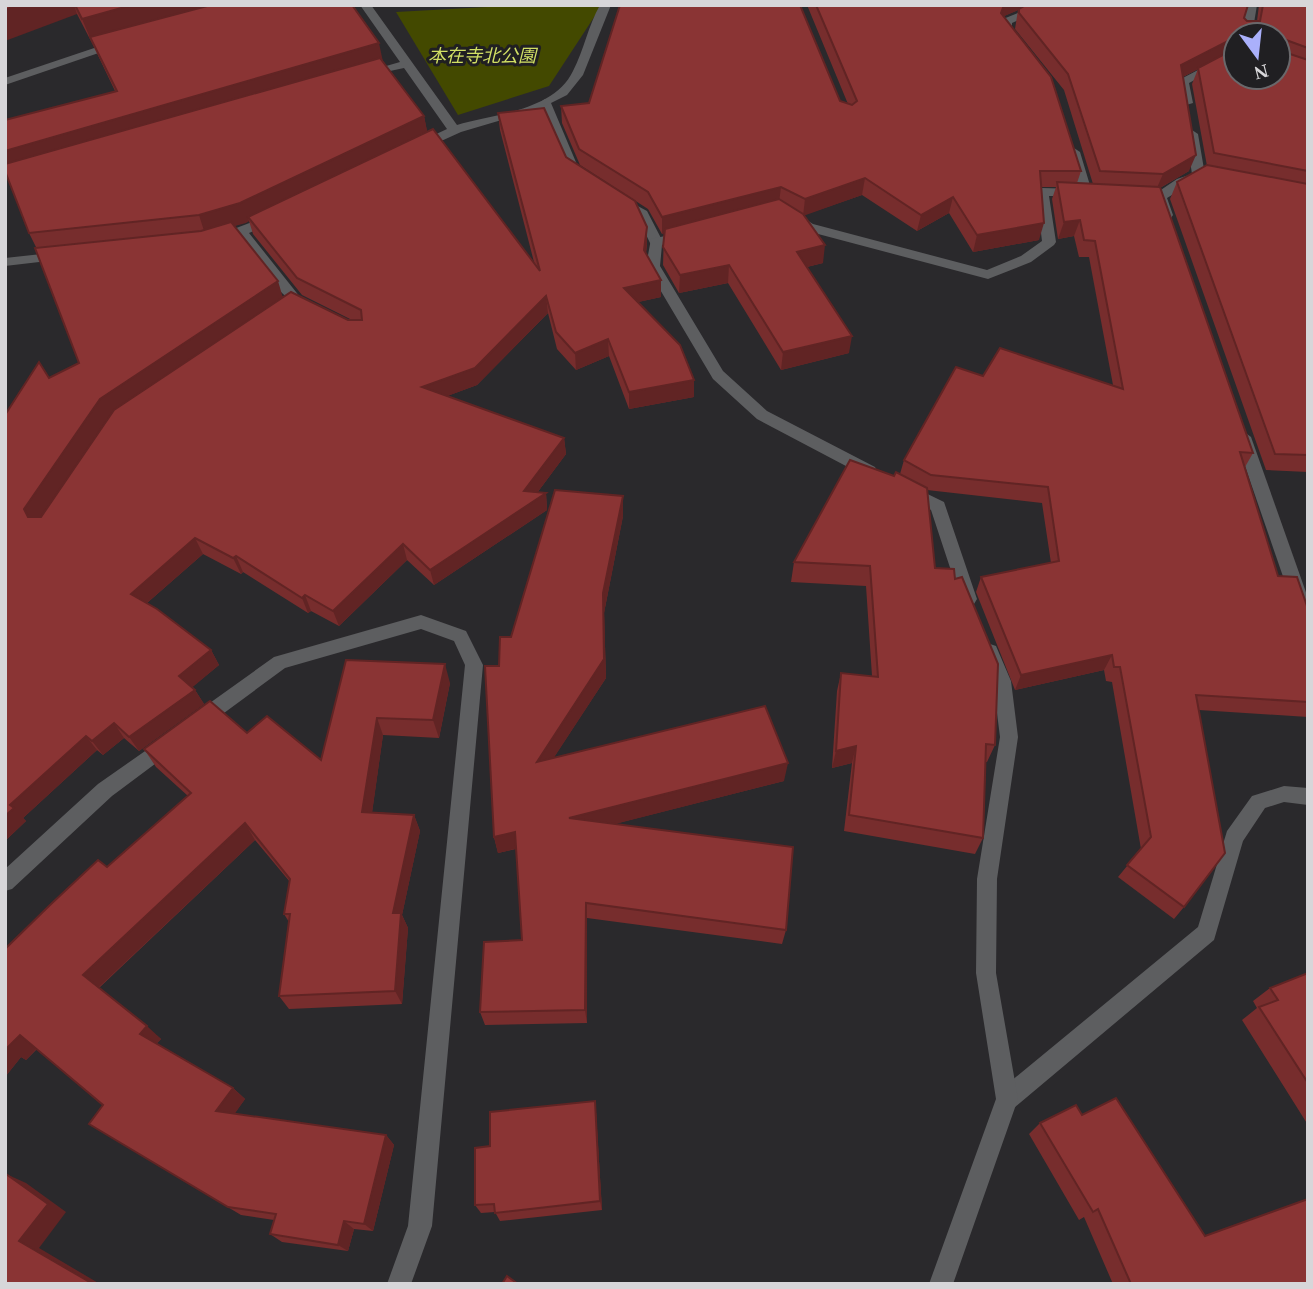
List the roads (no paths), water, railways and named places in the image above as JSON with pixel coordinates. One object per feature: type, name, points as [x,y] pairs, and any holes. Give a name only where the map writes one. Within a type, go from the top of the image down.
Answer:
[{"type":"street","points":[[365,5],[454,130]]},
{"type":"street","points":[[407,153],[454,130],[545,103],[569,88],[583,68],[593,32],[606,5]]},
{"type":"street","points":[[1023,51],[1006,30],[1007,21],[1048,5]]},
{"type":"street","points":[[5,82],[125,41]]},
{"type":"street","points":[[1173,236],[1154,197],[1181,182],[1206,176],[1184,82],[1222,60]]},
{"type":"street","points":[[353,79],[407,63]]},
{"type":"street","points":[[545,103],[573,169],[642,214],[656,242],[653,266],[718,375],[762,415],[938,506],[979,626],[1003,681],[1009,737],[987,879],[986,974],[1007,1099],[941,1284]]},
{"type":"street","points":[[780,210],[808,227],[988,275],[1026,259],[1049,243],[1042,192],[1092,192],[1071,141]]},
{"type":"street","points":[[207,241],[241,232],[288,211]]},
{"type":"street","points":[[241,232],[289,303],[327,316]]},
{"type":"street","points":[[656,242],[696,233]]},
{"type":"street","points":[[5,262],[73,255]]},
{"type":"street","points":[[1236,416],[1308,623]]},
{"type":"street","points":[[5,882],[105,790],[280,662],[421,622],[460,636],[474,665],[473,679],[420,1226],[400,1284]]},
{"type":"street","points":[[1007,1099],[1207,933],[1234,837],[1259,802],[1284,794],[1308,797]]},
{"type":"park label","name":"本在寺北公園","points":[[482,56]]}]
